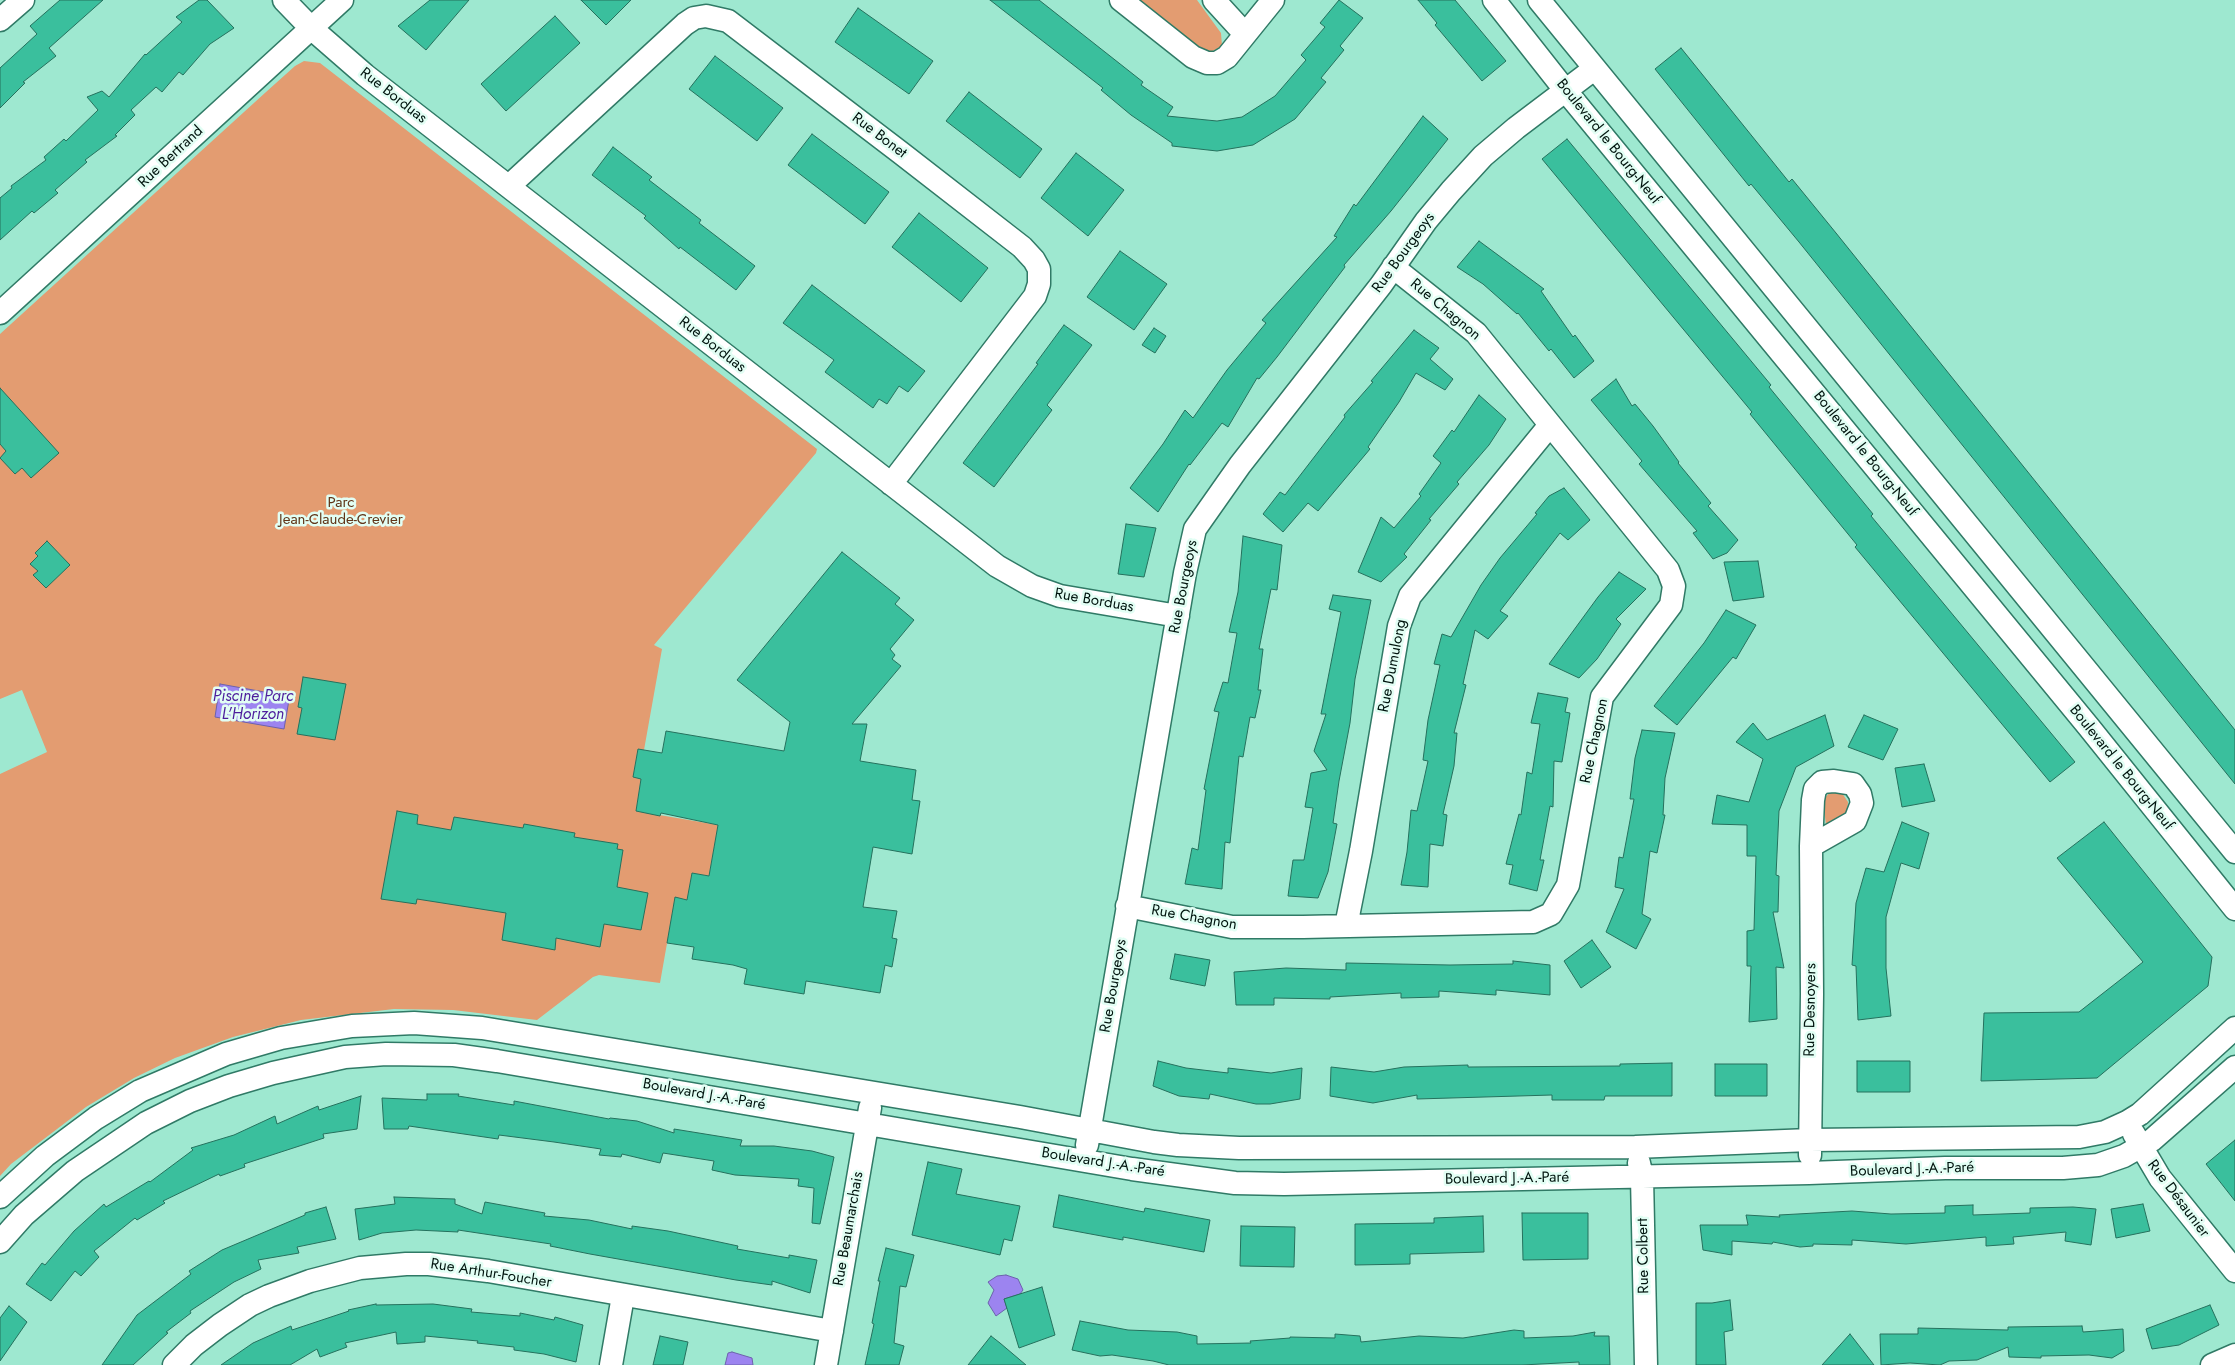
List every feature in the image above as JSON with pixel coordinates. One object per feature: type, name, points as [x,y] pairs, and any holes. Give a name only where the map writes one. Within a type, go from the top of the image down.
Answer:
[{"type":"street","points":[[0,20],[23,0]]},
{"type":"street","name":"Rue Borduas","points":[[284,0],[311,28],[365,75],[997,566],[1046,592],[1178,616]]},
{"type":"street","name":"Rue Bertrand","points":[[0,313],[342,0]]},
{"type":"street","points":[[1121,0],[1194,57],[1207,64],[1217,63],[1227,57],[1273,0]]},
{"type":"street","points":[[1214,0],[1245,34]]},
{"type":"street","name":"Boulevard le Bourg-Neuf","points":[[1494,0],[1565,90],[2082,718],[2235,909]]},
{"type":"street","points":[[1539,0],[2235,852]]},
{"type":"street","name":"Rue Bonet","points":[[509,186],[685,24],[694,18],[706,16],[728,21],[931,176],[1022,247],[1034,260],[1039,270],[1039,284],[1035,296],[891,484]]},
{"type":"street","name":"Rue Bourgeoys","points":[[1084,1160],[1178,616],[1195,529],[1240,465],[1381,285],[1426,221],[1482,156],[1594,69]]},
{"type":"street","name":"Rue Chagnon","points":[[1127,906],[1232,927],[1533,922],[1551,914],[1568,885],[1602,697],[1671,605],[1674,586],[1668,570],[1476,332],[1393,267]]},
{"type":"street","name":"Rue Dumulong","points":[[1346,926],[1362,851],[1399,626],[1410,596],[1550,425]]},
{"type":"street","name":"Rue Desnoyers","points":[[1809,1173],[1812,994],[1811,846]]},
{"type":"street","name":"Boulevard J.-A.-Paré","points":[[0,1197],[45,1156],[96,1118],[140,1091],[203,1062],[313,1031],[352,1026],[414,1023],[445,1024],[556,1039],[1178,1145],[1239,1148],[1635,1147],[1810,1140],[2079,1137],[2105,1132],[2127,1122],[2161,1096],[2235,1028]]},
{"type":"street","points":[[265,1043],[273,1072]]},
{"type":"street","name":"Boulevard J.-A.-Paré","points":[[0,1242],[24,1215],[75,1171],[123,1138],[190,1101],[273,1072],[345,1057],[386,1054],[454,1056],[633,1083],[1084,1160],[1235,1183],[1284,1184],[1809,1173],[1945,1168],[2080,1167],[2114,1160],[2141,1147],[2162,1132],[2235,1067]]},
{"type":"street","name":"Rue Beaumarchais","points":[[826,1365],[872,1093]]},
{"type":"street","name":"Rue Désaunier","points":[[2127,1122],[2160,1178],[2235,1271]]},
{"type":"street","name":"Rue Colbert","points":[[1635,1147],[1642,1177],[1646,1365]]},
{"type":"street","name":"Rue Arthur-Foucher","points":[[174,1365],[207,1334],[250,1305],[310,1281],[360,1268],[390,1265],[429,1264],[488,1271],[832,1331]]},
{"type":"street","points":[[611,1365],[623,1296]]},
{"type":"street","points":[[2212,1365],[2235,1355]]},
{"type":"green space","points":[[1140,0],[1197,0],[1221,33],[1222,46],[1209,53],[1182,38]]},
{"type":"green space","name":"Parc Jean-Claude-Crevier","points":[[304,61],[320,63],[817,449],[816,453],[654,645],[662,649],[644,750],[638,749],[633,777],[641,779],[636,811],[718,825],[709,876],[692,873],[687,900],[675,898],[660,983],[599,975],[593,977],[537,1020],[453,1010],[394,1009],[301,1020],[233,1037],[175,1058],[134,1078],[86,1107],[11,1164],[0,1176],[0,774],[47,752],[22,690],[0,699],[0,334],[266,92],[295,66]]},
{"type":"green space","points":[[1831,791],[1842,793],[1848,802],[1847,812],[1826,825],[1823,800]]},
{"type":"water","name":"Piscine Parc L'Horizon","points":[[220,684],[281,695],[283,692],[290,694],[284,729],[215,717]]},
{"type":"water","points":[[1006,1275],[1018,1279],[1023,1290],[1020,1294],[1004,1299],[1007,1308],[996,1316],[988,1303],[994,1290],[988,1282],[997,1276]]},
{"type":"water","points":[[732,1352],[752,1358],[753,1365],[725,1365],[728,1353]]},
{"type":"building","points":[[60,0],[103,0],[49,48],[56,56],[23,82],[25,83],[0,108],[0,68],[37,34],[30,26]]},
{"type":"building","points":[[199,0],[207,0],[234,28],[210,44],[183,75],[179,72],[162,92],[156,87],[131,110],[135,115],[115,135],[117,136],[85,160],[87,162],[55,190],[58,193],[34,213],[32,211],[0,240],[0,198],[12,188],[11,186],[46,160],[44,157],[64,139],[66,141],[98,110],[87,97],[102,91],[109,97],[145,54],[182,22],[176,17]]},
{"type":"building","points":[[430,0],[469,0],[426,50],[398,26]]},
{"type":"building","points":[[581,0],[631,0],[606,25]]},
{"type":"building","points":[[990,0],[1039,0],[1143,82],[1141,85],[1173,107],[1167,116],[1217,121],[1242,117],[1275,96],[1306,60],[1301,55],[1325,27],[1320,23],[1339,0],[1363,18],[1340,46],[1344,50],[1321,78],[1326,82],[1295,119],[1253,145],[1217,151],[1172,146],[1172,143],[1131,115],[1101,90],[1103,88]]},
{"type":"building","points":[[1418,0],[1455,0],[1506,61],[1482,81],[1435,25],[1437,23]]},
{"type":"building","points":[[858,8],[933,61],[909,94],[835,42]]},
{"type":"building","points":[[555,16],[580,43],[506,111],[481,84]]},
{"type":"building","points":[[1681,48],[1789,182],[1792,179],[1836,233],[2235,730],[2235,784],[1799,242],[1751,184],[1749,186],[1655,69]]},
{"type":"building","points":[[715,56],[783,108],[757,141],[689,89]]},
{"type":"building","points":[[969,92],[1042,149],[1020,178],[946,121]]},
{"type":"building","points":[[1423,116],[1448,139],[1391,211],[1344,265],[1345,267],[1277,357],[1259,379],[1257,378],[1228,427],[1222,423],[1189,464],[1158,512],[1130,488],[1163,444],[1185,410],[1193,418],[1227,370],[1266,323],[1262,320],[1337,237],[1334,236],[1354,204],[1356,206]]},
{"type":"building","points":[[812,134],[889,192],[865,224],[788,165]]},
{"type":"building","points":[[1567,139],[1771,385],[1769,387],[1873,514],[1871,516],[2075,762],[2050,782],[1855,547],[1857,545],[1750,414],[1752,412],[1542,159]]},
{"type":"building","points":[[613,147],[652,177],[649,180],[701,220],[699,223],[755,266],[736,290],[680,247],[679,249],[644,218],[646,216],[592,175]]},
{"type":"building","points":[[1076,153],[1124,190],[1088,236],[1041,198]]},
{"type":"building","points":[[919,213],[988,268],[961,302],[892,247]]},
{"type":"building","points":[[1479,241],[1544,289],[1541,291],[1573,337],[1575,335],[1594,361],[1574,378],[1551,349],[1549,351],[1518,313],[1483,284],[1457,267]]},
{"type":"building","points":[[1120,251],[1167,284],[1134,330],[1087,297]]},
{"type":"building","points":[[812,285],[925,371],[908,392],[899,386],[887,404],[879,399],[873,408],[825,372],[834,360],[783,323]]},
{"type":"building","points":[[1064,325],[1092,345],[1047,405],[1052,410],[994,487],[963,463],[1038,364],[1036,363]]},
{"type":"building","points":[[1154,328],[1166,336],[1155,353],[1142,345]]},
{"type":"building","points":[[1414,330],[1439,348],[1430,359],[1453,379],[1445,390],[1416,373],[1399,402],[1368,447],[1370,449],[1318,511],[1308,503],[1283,532],[1263,514],[1280,492],[1285,495],[1345,417],[1344,415]]},
{"type":"building","points":[[1616,379],[1632,406],[1635,404],[1653,426],[1678,463],[1711,503],[1708,506],[1738,540],[1727,553],[1713,559],[1693,533],[1697,531],[1639,464],[1642,461],[1591,400]]},
{"type":"building","points":[[0,388],[59,453],[31,478],[22,468],[15,474],[0,458],[6,451],[0,444]]},
{"type":"building","points":[[1479,395],[1506,419],[1489,445],[1457,482],[1459,484],[1429,519],[1431,520],[1404,554],[1407,557],[1381,582],[1358,572],[1381,517],[1394,528],[1421,496],[1419,494],[1441,463],[1433,456],[1452,430],[1454,432]]},
{"type":"building","points":[[1564,488],[1590,520],[1568,540],[1560,533],[1500,611],[1508,616],[1488,639],[1475,630],[1463,684],[1466,685],[1454,733],[1457,733],[1454,766],[1443,814],[1447,815],[1443,846],[1430,844],[1428,887],[1401,885],[1407,852],[1411,810],[1417,811],[1428,761],[1423,760],[1428,720],[1440,665],[1434,664],[1442,634],[1451,637],[1481,585],[1500,558],[1537,514],[1535,513],[1549,496]]},
{"type":"building","points":[[1126,524],[1156,528],[1144,577],[1118,574]]},
{"type":"building","points":[[1243,536],[1282,545],[1277,590],[1271,589],[1259,649],[1263,649],[1258,690],[1261,690],[1255,718],[1250,717],[1243,757],[1239,756],[1230,843],[1225,842],[1222,889],[1185,884],[1192,848],[1198,850],[1206,790],[1204,789],[1219,712],[1214,711],[1223,682],[1228,683],[1237,633],[1229,632],[1238,592]]},
{"type":"building","points":[[47,541],[70,565],[46,588],[33,575],[38,571],[30,564],[38,556],[35,553]]},
{"type":"building","points":[[842,552],[900,598],[895,604],[914,620],[890,649],[895,655],[892,659],[901,666],[852,724],[867,724],[860,761],[916,770],[912,800],[920,801],[912,854],[873,847],[863,907],[897,911],[892,938],[897,939],[892,967],[885,965],[880,993],[806,981],[804,994],[744,984],[747,969],[692,959],[694,947],[667,943],[675,897],[687,900],[692,873],[709,876],[718,825],[661,813],[660,816],[636,811],[641,779],[633,777],[638,749],[662,753],[666,731],[784,751],[790,722],[737,680]]},
{"type":"building","points":[[1758,561],[1764,597],[1733,601],[1724,562]]},
{"type":"building","points":[[1619,572],[1646,589],[1616,619],[1621,624],[1597,659],[1579,678],[1549,664],[1598,597]]},
{"type":"building","points":[[1333,595],[1371,600],[1355,679],[1350,723],[1333,823],[1337,824],[1328,872],[1318,898],[1288,896],[1293,860],[1304,860],[1313,808],[1305,807],[1311,773],[1327,770],[1314,751],[1326,714],[1321,714],[1341,612],[1329,609]]},
{"type":"building","points":[[1726,610],[1756,625],[1736,659],[1733,657],[1677,725],[1654,706],[1704,643]]},
{"type":"building","points":[[303,677],[346,684],[335,740],[297,734],[302,708],[298,707]]},
{"type":"building","points":[[1538,693],[1568,698],[1565,712],[1570,713],[1562,762],[1554,761],[1553,807],[1550,806],[1540,860],[1544,860],[1537,891],[1509,884],[1513,865],[1506,864],[1519,814],[1521,815],[1527,772],[1532,774],[1540,724],[1531,723]]},
{"type":"building","points":[[1825,715],[1834,746],[1796,767],[1779,811],[1776,875],[1779,876],[1778,912],[1773,912],[1784,968],[1776,967],[1777,1019],[1749,1022],[1751,966],[1747,966],[1747,931],[1754,930],[1756,856],[1747,856],[1747,825],[1712,824],[1717,795],[1749,802],[1763,759],[1736,742],[1753,723],[1767,740]]},
{"type":"building","points":[[1864,715],[1898,729],[1883,760],[1848,747]]},
{"type":"building","points":[[1642,730],[1675,733],[1665,778],[1663,815],[1665,815],[1657,853],[1650,851],[1642,914],[1651,919],[1636,949],[1606,932],[1624,889],[1615,887],[1619,857],[1623,858],[1634,799],[1630,799],[1635,758]]},
{"type":"building","points":[[1924,764],[1935,801],[1902,807],[1895,768]]},
{"type":"building","points":[[397,811],[418,815],[417,824],[451,830],[454,817],[523,828],[524,824],[575,833],[574,837],[618,844],[617,849],[623,850],[617,887],[648,893],[641,930],[604,924],[600,947],[556,938],[555,950],[502,940],[506,913],[417,899],[416,904],[381,899]]},
{"type":"building","points":[[1902,822],[1929,833],[1919,869],[1901,863],[1886,917],[1886,968],[1891,1016],[1858,1020],[1856,966],[1852,965],[1856,903],[1866,868],[1884,872]]},
{"type":"building","points":[[2104,822],[2212,957],[2208,986],[2097,1078],[1981,1081],[1984,1013],[2079,1012],[2143,962],[2057,858]]},
{"type":"building","points":[[1592,940],[1611,967],[1581,988],[1564,961]]},
{"type":"building","points":[[1175,954],[1210,960],[1205,986],[1170,979]]},
{"type":"building","points":[[1513,961],[1550,965],[1550,995],[1496,990],[1496,995],[1439,991],[1439,997],[1401,998],[1401,993],[1330,997],[1330,999],[1274,998],[1274,1005],[1236,1005],[1234,972],[1286,968],[1346,970],[1346,963],[1450,965],[1513,964]]},
{"type":"building","points":[[1158,1061],[1186,1068],[1228,1073],[1228,1068],[1271,1073],[1302,1068],[1300,1099],[1270,1104],[1256,1104],[1210,1094],[1209,1099],[1179,1096],[1153,1086]]},
{"type":"building","points":[[1857,1061],[1910,1061],[1910,1092],[1857,1092]]},
{"type":"building","points":[[1672,1063],[1672,1096],[1605,1096],[1604,1100],[1552,1100],[1552,1095],[1417,1099],[1417,1095],[1373,1103],[1330,1096],[1331,1067],[1374,1072],[1404,1067],[1468,1065],[1468,1067],[1620,1066],[1620,1064]]},
{"type":"building","points":[[1715,1064],[1767,1064],[1767,1096],[1715,1096]]},
{"type":"building","points":[[427,1094],[459,1094],[458,1096],[514,1105],[514,1101],[609,1119],[637,1121],[674,1133],[674,1129],[742,1140],[740,1146],[774,1146],[812,1151],[834,1157],[820,1224],[812,1223],[814,1188],[798,1186],[799,1179],[735,1175],[712,1170],[714,1161],[663,1153],[660,1163],[622,1154],[621,1157],[599,1155],[601,1149],[499,1135],[498,1139],[409,1126],[408,1129],[384,1129],[382,1098],[427,1100]]},
{"type":"building","points":[[361,1096],[357,1129],[323,1134],[324,1138],[244,1164],[245,1167],[220,1176],[219,1174],[163,1201],[165,1203],[137,1220],[135,1218],[94,1251],[99,1257],[81,1276],[75,1271],[51,1301],[26,1284],[42,1263],[45,1265],[74,1231],[104,1204],[106,1207],[150,1182],[193,1150],[191,1148],[234,1135],[275,1116],[277,1124],[318,1106],[319,1110]]},
{"type":"building","points":[[2235,1140],[2235,1201],[2206,1164]]},
{"type":"building","points":[[928,1162],[962,1169],[956,1194],[1020,1206],[1012,1241],[1004,1239],[1000,1255],[912,1235]]},
{"type":"building","points":[[1059,1195],[1144,1212],[1145,1208],[1210,1220],[1204,1252],[1123,1237],[1123,1240],[1053,1227]]},
{"type":"building","points":[[394,1197],[455,1199],[455,1204],[482,1214],[485,1202],[545,1213],[544,1216],[589,1220],[632,1229],[632,1226],[668,1231],[738,1246],[737,1249],[789,1258],[789,1255],[817,1260],[810,1293],[772,1281],[772,1285],[736,1280],[590,1254],[550,1246],[551,1244],[458,1230],[458,1232],[416,1230],[382,1233],[359,1240],[355,1209],[395,1204]]},
{"type":"building","points":[[2143,1204],[2150,1231],[2116,1238],[2111,1209]]},
{"type":"building","points":[[1973,1205],[1973,1215],[2030,1213],[2030,1208],[2073,1207],[2096,1209],[2091,1245],[2065,1241],[2066,1232],[2013,1237],[2014,1244],[1986,1246],[1986,1237],[1906,1244],[1852,1240],[1852,1245],[1813,1244],[1813,1246],[1800,1247],[1773,1242],[1772,1244],[1732,1241],[1732,1255],[1703,1250],[1700,1225],[1748,1225],[1746,1215],[1780,1217],[1779,1215],[1852,1211],[1891,1214],[1945,1213],[1945,1206]]},
{"type":"building","points":[[326,1207],[336,1239],[297,1247],[299,1253],[258,1260],[261,1269],[234,1282],[190,1311],[191,1313],[166,1332],[168,1333],[133,1365],[102,1365],[137,1315],[191,1274],[189,1271],[222,1250],[305,1215],[305,1213]]},
{"type":"building","points":[[1522,1213],[1588,1213],[1588,1259],[1523,1260]]},
{"type":"building","points":[[1483,1216],[1484,1252],[1410,1254],[1410,1264],[1355,1265],[1355,1224],[1434,1223],[1434,1218]]},
{"type":"building","points":[[1241,1226],[1295,1227],[1294,1267],[1240,1266]]},
{"type":"building","points":[[886,1248],[914,1255],[906,1287],[900,1286],[894,1343],[904,1346],[899,1365],[865,1365],[874,1324],[872,1323],[880,1281],[878,1281]]},
{"type":"building","points":[[1042,1287],[1055,1335],[1019,1348],[1004,1299]]},
{"type":"building","points":[[1730,1300],[1733,1330],[1724,1332],[1726,1365],[1696,1365],[1696,1303]]},
{"type":"building","points":[[376,1304],[433,1304],[472,1309],[471,1312],[520,1316],[520,1313],[554,1320],[555,1317],[583,1325],[576,1362],[544,1354],[514,1350],[514,1347],[477,1343],[478,1341],[425,1336],[425,1342],[397,1344],[396,1332],[345,1343],[347,1347],[320,1357],[317,1349],[290,1365],[221,1365],[253,1343],[291,1326],[292,1330],[348,1310]]},
{"type":"building","points":[[2210,1305],[2219,1325],[2179,1345],[2152,1349],[2146,1329]]},
{"type":"building","points":[[9,1306],[27,1322],[0,1361],[0,1318]]},
{"type":"building","points":[[1080,1321],[1128,1330],[1177,1332],[1197,1336],[1197,1344],[1251,1343],[1250,1341],[1290,1337],[1335,1338],[1335,1334],[1360,1336],[1361,1342],[1419,1336],[1463,1338],[1514,1330],[1524,1331],[1524,1338],[1573,1336],[1595,1332],[1594,1336],[1609,1336],[1610,1365],[1579,1365],[1579,1362],[1522,1365],[1169,1365],[1112,1355],[1100,1356],[1072,1350]]},
{"type":"building","points":[[2082,1326],[2083,1332],[2123,1329],[2124,1351],[2112,1358],[2089,1355],[2041,1356],[2041,1358],[2009,1357],[2008,1347],[1977,1360],[1949,1361],[1940,1365],[1910,1363],[1881,1365],[1880,1334],[1918,1334],[1918,1328],[2008,1330],[2008,1327]]},
{"type":"building","points":[[1850,1334],[1874,1365],[1822,1365]]},
{"type":"building","points":[[660,1336],[688,1342],[683,1365],[653,1365]]},
{"type":"building","points":[[991,1336],[1000,1343],[1026,1365],[968,1365]]}]
